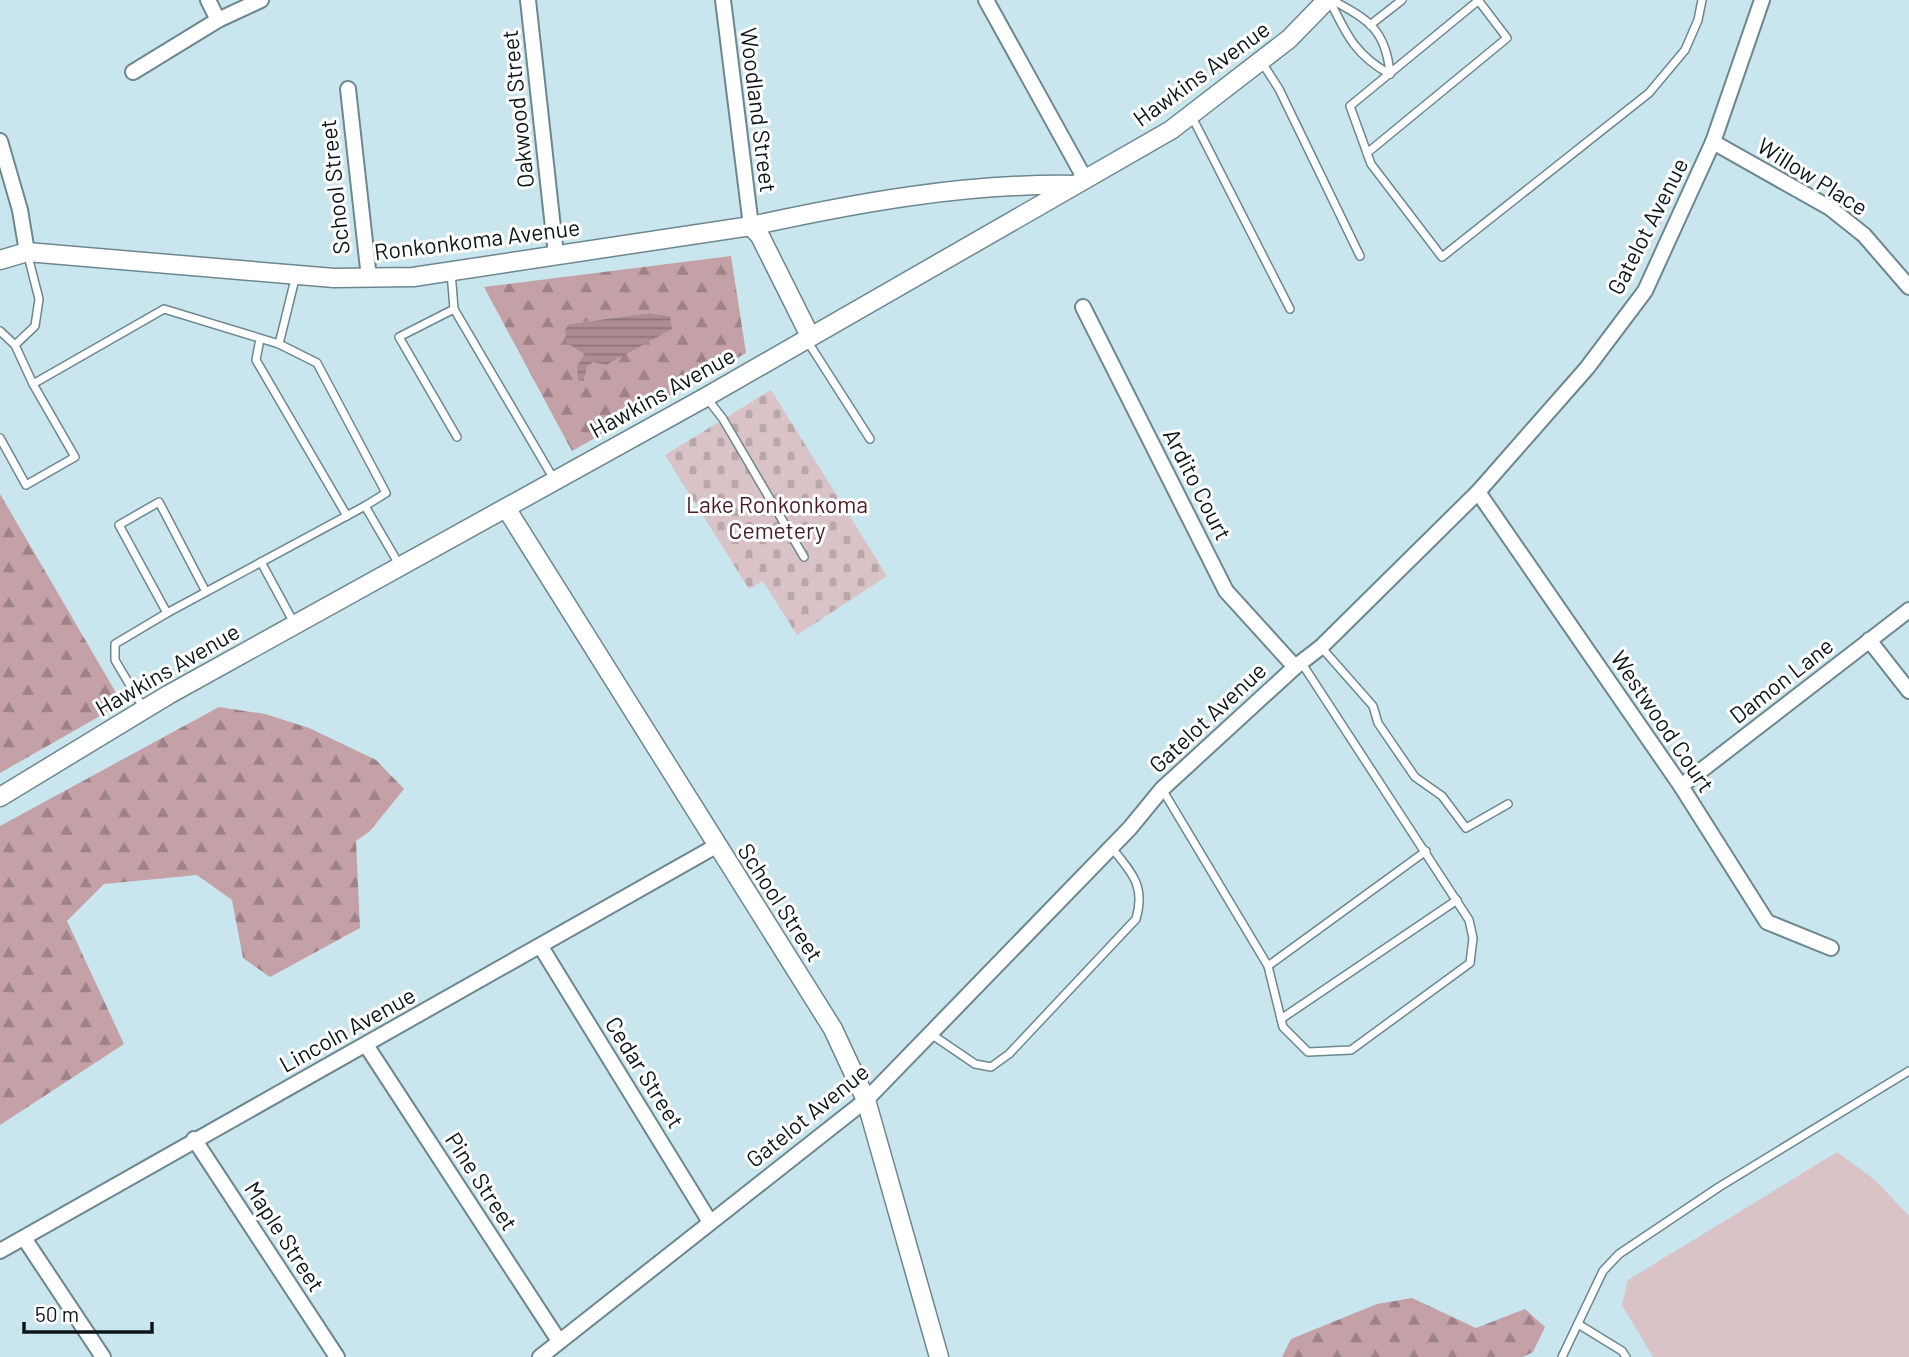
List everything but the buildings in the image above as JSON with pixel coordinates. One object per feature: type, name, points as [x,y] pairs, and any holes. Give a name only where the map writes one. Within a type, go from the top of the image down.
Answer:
[{"type":"street","points":[[208,0],[218,20]]},
{"type":"street","points":[[133,72],[218,20],[261,0]]},
{"type":"street","name":"Oakwood Street","points":[[528,0],[556,255]]},
{"type":"street","name":"Woodland Street","points":[[723,0],[751,226]]},
{"type":"street","points":[[986,0],[1079,182]]},
{"type":"street","name":"Hawkins Avenue","points":[[0,797],[144,709],[706,397],[1171,130],[1289,39],[1330,0]]},
{"type":"street","name":"Gatelot Avenue","points":[[540,1357],[866,1100],[1111,847],[1162,789],[1298,664],[1321,647],[1478,492],[1587,368],[1645,291],[1713,142],[1762,0]]},
{"type":"street","name":"School Street","points":[[348,89],[369,278]]},
{"type":"street","points":[[0,141],[20,210],[27,252]]},
{"type":"street","name":"Willow Place","points":[[1713,142],[1830,208],[1864,235],[1909,287]]},
{"type":"street","name":"Ronkonkoma Avenue","points":[[0,260],[27,252],[296,275],[412,277],[751,226],[895,198],[1026,184],[1079,182]]},
{"type":"street","points":[[751,226],[760,236],[808,337]]},
{"type":"street","name":"Ardito Court","points":[[1083,307],[1226,591],[1298,664]]},
{"type":"street","name":"Westwood Court","points":[[1478,492],[1681,786],[1767,922],[1831,948]]},
{"type":"street","name":"School Street","points":[[506,508],[833,1029],[866,1100],[939,1357]]},
{"type":"street","name":"Damon Lane","points":[[1681,786],[1909,610]]},
{"type":"street","points":[[1869,640],[1909,691]]},
{"type":"street","name":"Lincoln Avenue","points":[[0,1251],[716,846]]},
{"type":"street","name":"Cedar Street","points":[[541,947],[710,1222]]},
{"type":"street","name":"Pine Street","points":[[366,1045],[559,1341]]},
{"type":"street","name":"Maple Street","points":[[194,1139],[337,1357]]},
{"type":"street","points":[[24,1238],[103,1357]]},
{"type":"lane","points":[[1330,0],[1362,16],[1370,25],[1387,47],[1390,74]]},
{"type":"lane","points":[[1330,0],[1343,31],[1369,63],[1390,74]]},
{"type":"lane","points":[[1370,25],[1402,0]]},
{"type":"lane","points":[[1367,153],[1507,37],[1479,0],[1350,107],[1371,164],[1442,257],[1649,93],[1685,50],[1698,20],[1702,0]]},
{"type":"lane","points":[[1261,60],[1279,89],[1360,256]]},
{"type":"lane","points":[[1191,114],[1290,309]]},
{"type":"lane","points":[[15,345],[36,326],[39,299],[27,252]]},
{"type":"lane","points":[[451,271],[454,309],[555,481]]},
{"type":"lane","points":[[279,344],[296,275]]},
{"type":"lane","points":[[33,384],[164,309],[279,344],[317,363],[386,493],[167,613],[116,644],[114,652],[144,709]]},
{"type":"lane","points":[[454,309],[399,337],[457,437]]},
{"type":"lane","points":[[0,331],[15,345],[33,384],[75,457],[26,485],[0,438]]},
{"type":"lane","points":[[808,337],[870,439]]},
{"type":"lane","points":[[260,339],[256,360],[347,516]]},
{"type":"lane","points":[[706,397],[723,419],[804,557]]},
{"type":"lane","points":[[167,613],[119,525],[159,502],[206,592]]},
{"type":"lane","points":[[365,506],[400,567]]},
{"type":"lane","points":[[261,562],[295,625]]},
{"type":"lane","points":[[1321,647],[1373,706],[1378,723],[1415,777],[1442,796],[1466,828],[1508,804]]},
{"type":"lane","points":[[1162,789],[1268,966],[1283,1027],[1308,1052],[1351,1050],[1470,962],[1473,938],[1469,920],[1426,851],[1298,664]]},
{"type":"lane","points":[[931,1034],[975,1065],[991,1067],[1009,1054],[1136,919],[1141,902],[1135,877],[1111,847]]},
{"type":"lane","points":[[1268,966],[1426,851]]},
{"type":"lane","points":[[1281,1020],[1457,901]]},
{"type":"lane","points":[[1562,1357],[1603,1271],[1619,1254],[1719,1187],[1909,1071]]},
{"type":"lane","points":[[1578,1324],[1622,1351],[1626,1357]]},
{"type":"green space","points":[[731,256],[746,353],[572,451],[484,287]],"holes":[[[651,313],[670,316],[593,362],[587,367],[584,380],[577,365],[587,355],[569,324]]]},
{"type":"green space","name":"Lake Ronkonkoma Cemetery","points":[[771,390],[887,576],[797,635],[763,581],[749,589],[665,455]]},
{"type":"green space","points":[[0,494],[115,691],[118,702],[114,708],[0,773]]},
{"type":"green space","points":[[219,707],[265,714],[309,728],[376,760],[404,789],[370,831],[356,841],[360,928],[270,977],[243,958],[232,900],[197,875],[104,884],[67,921],[124,1044],[0,1125],[0,826]]},
{"type":"green space","points":[[1837,1152],[1875,1180],[1909,1216],[1909,1357],[1653,1357],[1622,1305],[1628,1280]]},
{"type":"green space","points":[[1412,1298],[1476,1328],[1525,1309],[1545,1327],[1533,1352],[1523,1357],[1282,1357],[1291,1339],[1377,1304]]},
{"type":"shaded area","points":[[650,313],[670,316],[672,329],[606,365],[593,362],[587,367],[584,381],[578,380],[577,365],[586,355],[567,343],[565,330],[569,324]]}]
